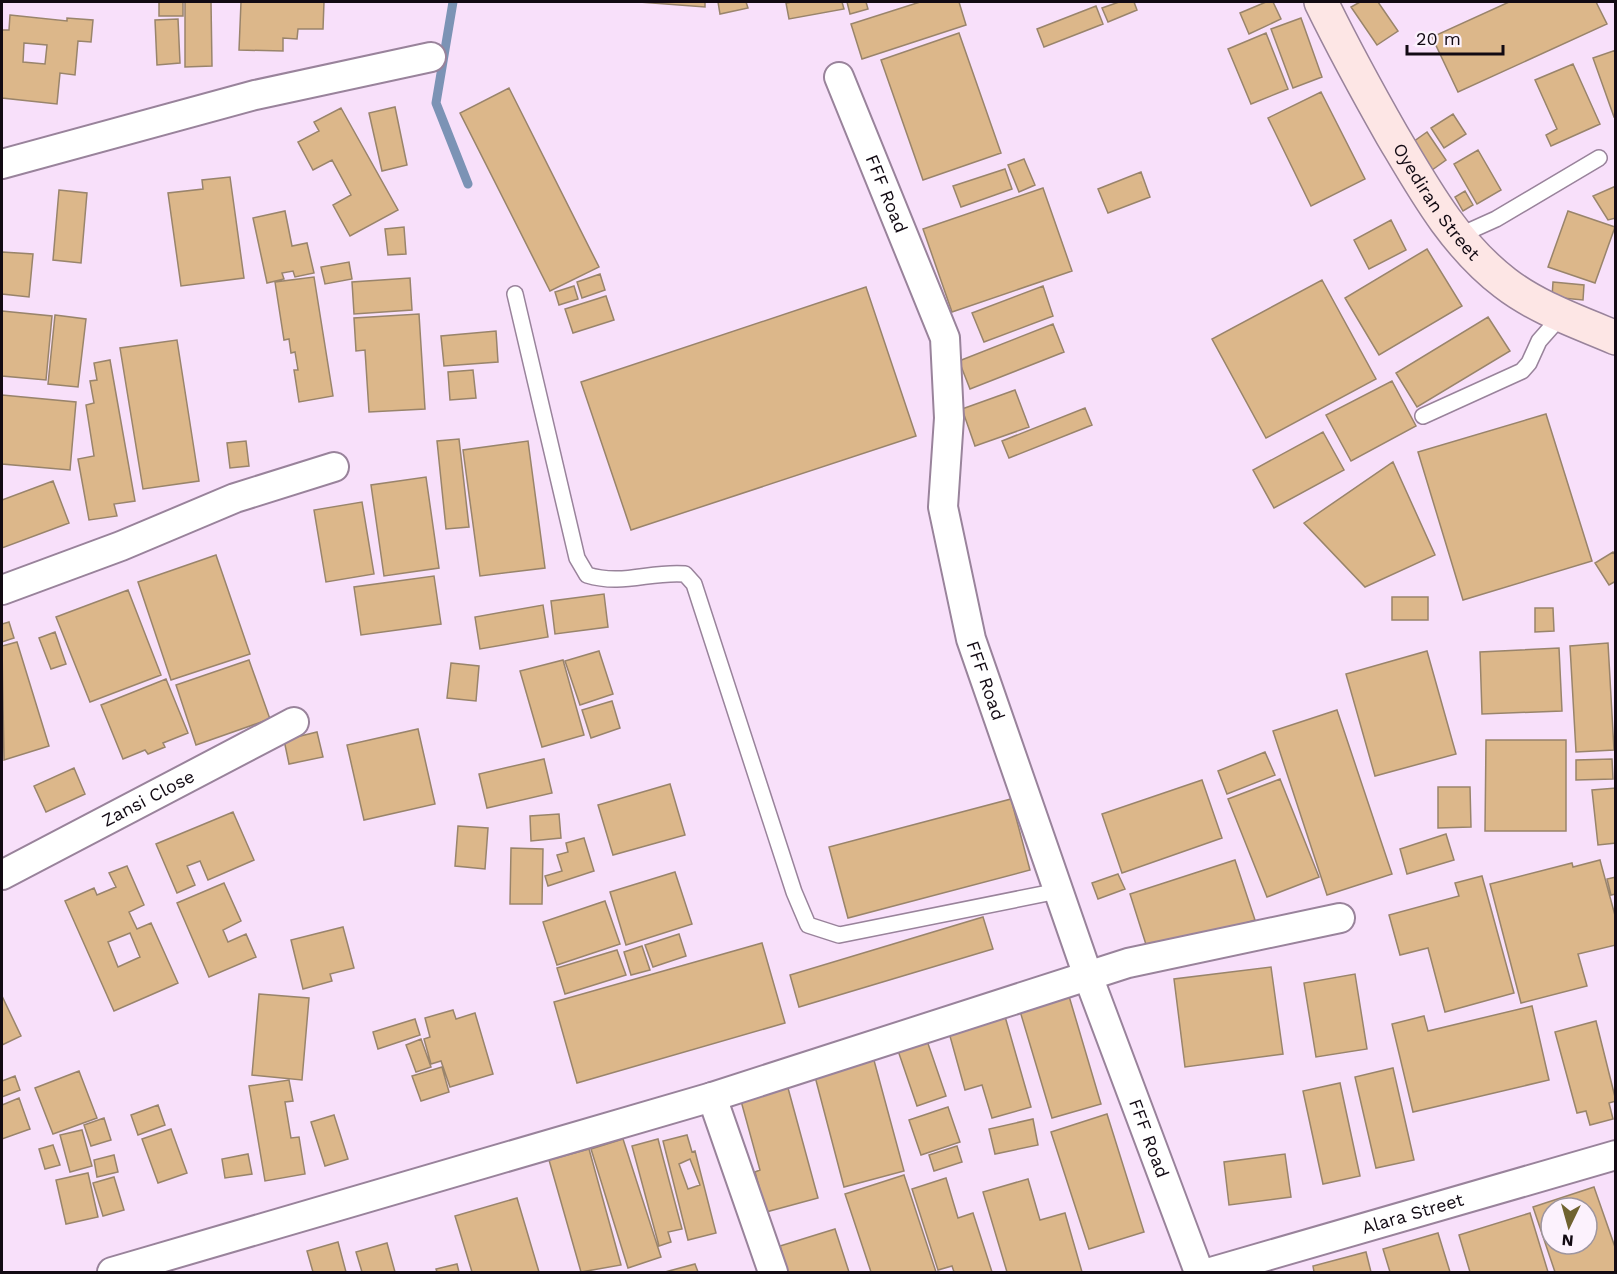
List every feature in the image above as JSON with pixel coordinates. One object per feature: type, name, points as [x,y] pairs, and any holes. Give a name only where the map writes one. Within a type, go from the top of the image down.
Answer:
[{"type":"street","name":"Oyediran Street","points":[[1321,2],[1346,54],[1418,180],[1456,237],[1506,284],[1562,315],[1616,338]]},
{"type":"street","points":[[2,164],[255,95],[431,57]]},
{"type":"street","name":"FFF Road","points":[[839,77],[945,338],[948,418],[943,507],[970,639],[1088,976],[1199,1272]]},
{"type":"street","points":[[2,590],[121,546],[235,498],[334,467]]},
{"type":"street","name":"Zansi Close","points":[[2,875],[294,722]]},
{"type":"street","points":[[112,1272],[712,1097],[1128,963],[1340,918]]},
{"type":"street","points":[[712,1097],[772,1272]]},
{"type":"street","name":"Alara Street","points":[[1211,1272],[1616,1155]]},
{"type":"lane","points":[[1456,237],[1496,219],[1599,158]]},
{"type":"lane","points":[[515,294],[578,558],[587,575],[606,581],[636,579],[666,572],[686,574],[694,584],[794,892],[808,925],[839,935],[1058,891]]},
{"type":"lane","points":[[1423,416],[1522,371],[1529,363],[1539,340],[1562,315]]},
{"type":"building","points":[[159,2],[183,2],[183,16],[159,16]]},
{"type":"building","points":[[185,2],[211,2],[212,66],[185,67]]},
{"type":"building","points":[[241,2],[324,2],[323,29],[298,29],[297,39],[283,38],[283,51],[239,50]]},
{"type":"building","points":[[639,2],[705,2],[705,7]]},
{"type":"building","points":[[718,2],[746,2],[748,8],[720,14]]},
{"type":"building","points":[[842,2],[844,9],[789,19],[786,3]]},
{"type":"building","points":[[847,2],[866,2],[868,9],[850,14]]},
{"type":"building","points":[[920,2],[959,2],[966,25],[862,59],[851,24]]},
{"type":"building","points":[[1119,2],[1134,2],[1137,10],[1108,22],[1102,8]]},
{"type":"building","points":[[1266,2],[1273,2],[1281,19],[1249,34],[1240,13]]},
{"type":"building","points":[[1360,2],[1378,2],[1398,31],[1377,45],[1351,7]]},
{"type":"building","points":[[1509,2],[1596,2],[1607,24],[1458,92],[1432,37]]},
{"type":"building","points":[[1096,6],[1103,24],[1044,47],[1037,29]]},
{"type":"building","points":[[10,15],[67,21],[67,18],[93,20],[91,42],[78,41],[75,75],[60,73],[57,104],[2,98],[2,30],[9,30]],"holes":[[[24,43],[47,45],[45,64],[23,62]]]},
{"type":"building","points":[[1301,18],[1322,77],[1293,88],[1271,29]]},
{"type":"building","points":[[178,19],[180,63],[157,65],[155,20]]},
{"type":"building","points":[[959,33],[1001,153],[923,180],[881,60]]},
{"type":"building","points":[[1266,33],[1288,89],[1251,104],[1228,49]]},
{"type":"building","points":[[1616,50],[1616,116],[1614,117],[1593,58]]},
{"type":"building","points":[[1573,64],[1600,124],[1551,146],[1546,135],[1557,129],[1535,80]]},
{"type":"building","points":[[509,88],[599,267],[550,291],[460,113]]},
{"type":"building","points":[[1321,92],[1365,179],[1311,206],[1268,118]]},
{"type":"building","points":[[395,107],[407,165],[382,171],[369,113]]},
{"type":"building","points":[[341,108],[398,210],[350,236],[333,205],[351,195],[332,160],[313,170],[298,142],[319,131],[314,122]]},
{"type":"building","points":[[1453,114],[1466,134],[1444,148],[1431,128]]},
{"type":"building","points":[[1427,132],[1446,160],[1432,170],[1413,142]]},
{"type":"building","points":[[1478,150],[1501,190],[1477,204],[1454,164]]},
{"type":"building","points":[[1024,159],[1035,185],[1019,192],[1008,165]]},
{"type":"building","points":[[1005,169],[1012,189],[961,207],[953,186]]},
{"type":"building","points":[[1141,172],[1150,197],[1108,213],[1098,189]]},
{"type":"building","points":[[230,177],[244,278],[181,286],[168,193],[203,189],[202,180]]},
{"type":"building","points":[[1616,186],[1616,218],[1608,220],[1593,196]]},
{"type":"building","points":[[1043,188],[1072,271],[952,312],[923,229]]},
{"type":"building","points":[[59,190],[87,193],[81,263],[53,260]]},
{"type":"building","points":[[1465,191],[1473,205],[1463,211],[1455,197]]},
{"type":"building","points":[[285,211],[292,246],[307,243],[314,273],[295,277],[293,271],[282,273],[284,279],[267,283],[253,218]]},
{"type":"building","points":[[1568,211],[1615,227],[1595,283],[1548,267]]},
{"type":"building","points":[[1391,220],[1406,250],[1369,269],[1354,240]]},
{"type":"building","points":[[404,227],[406,254],[388,255],[385,229]]},
{"type":"building","points":[[1427,249],[1462,306],[1379,355],[1345,298]]},
{"type":"building","points":[[2,252],[33,254],[29,297],[2,294]]},
{"type":"building","points":[[349,262],[352,279],[325,284],[321,267]]},
{"type":"building","points":[[600,274],[605,290],[582,298],[577,282]]},
{"type":"building","points":[[314,277],[333,396],[299,402],[294,370],[298,370],[295,352],[291,353],[289,339],[284,340],[275,282]]},
{"type":"building","points":[[410,278],[412,310],[354,314],[352,282]]},
{"type":"building","points":[[1322,280],[1376,379],[1266,438],[1212,339]]},
{"type":"building","points":[[1553,282],[1584,285],[1583,300],[1552,297]]},
{"type":"building","points":[[574,286],[578,299],[559,305],[555,292]]},
{"type":"building","points":[[1043,286],[1053,316],[984,342],[972,313]]},
{"type":"building","points":[[866,287],[916,436],[631,530],[581,382]]},
{"type":"building","points":[[606,296],[614,320],[573,333],[565,309]]},
{"type":"building","points":[[2,311],[52,316],[46,380],[2,376]]},
{"type":"building","points":[[419,314],[425,409],[369,412],[365,350],[356,351],[354,318]]},
{"type":"building","points":[[55,315],[86,319],[78,387],[48,384]]},
{"type":"building","points":[[1488,317],[1510,351],[1417,407],[1396,373]]},
{"type":"building","points":[[1053,324],[1064,352],[970,389],[959,361]]},
{"type":"building","points":[[496,331],[498,362],[444,366],[441,336]]},
{"type":"building","points":[[177,340],[199,481],[143,489],[120,348]]},
{"type":"building","points":[[110,360],[135,501],[114,504],[117,516],[89,520],[78,459],[94,456],[86,405],[94,403],[90,381],[97,380],[94,363]]},
{"type":"building","points":[[473,370],[476,398],[450,400],[448,372]]},
{"type":"building","points":[[1392,381],[1416,426],[1351,461],[1326,415]]},
{"type":"building","points":[[1015,390],[1029,427],[975,446],[962,409]]},
{"type":"building","points":[[2,395],[76,402],[70,470],[2,464]]},
{"type":"building","points":[[1085,408],[1092,425],[1009,458],[1002,441]]},
{"type":"building","points":[[1546,414],[1592,561],[1463,600],[1418,452]]},
{"type":"building","points":[[1323,432],[1344,470],[1274,508],[1253,470]]},
{"type":"building","points":[[459,439],[469,527],[446,529],[437,441]]},
{"type":"building","points":[[246,441],[249,466],[230,468],[227,443]]},
{"type":"building","points":[[528,441],[545,568],[480,576],[463,450]]},
{"type":"building","points":[[1393,462],[1435,555],[1365,587],[1304,523]]},
{"type":"building","points":[[426,477],[439,568],[384,576],[371,485]]},
{"type":"building","points":[[53,481],[69,523],[2,548],[2,500]]},
{"type":"building","points":[[362,502],[374,574],[326,582],[314,510]]},
{"type":"building","points":[[1613,552],[1616,556],[1616,581],[1609,585],[1595,563]]},
{"type":"building","points":[[216,555],[250,654],[171,680],[138,582]]},
{"type":"building","points":[[434,576],[441,624],[361,635],[354,587]]},
{"type":"building","points":[[128,590],[161,675],[90,702],[56,617]]},
{"type":"building","points":[[604,594],[608,627],[555,634],[551,601]]},
{"type":"building","points":[[1392,597],[1428,597],[1428,620],[1392,620]]},
{"type":"building","points":[[543,605],[548,637],[480,649],[475,617]]},
{"type":"building","points":[[1535,608],[1553,608],[1554,631],[1535,632]]},
{"type":"building","points":[[9,622],[14,638],[2,642],[2,624]]},
{"type":"building","points":[[55,632],[66,664],[51,669],[39,638]]},
{"type":"building","points":[[17,642],[49,746],[4,760],[2,646]]},
{"type":"building","points":[[1608,643],[1614,750],[1576,752],[1570,646]]},
{"type":"building","points":[[1559,648],[1562,711],[1482,714],[1480,652]]},
{"type":"building","points":[[599,651],[613,694],[580,705],[565,661]]},
{"type":"building","points":[[1427,651],[1456,754],[1375,776],[1346,674]]},
{"type":"building","points":[[249,660],[270,719],[196,745],[176,685]]},
{"type":"building","points":[[563,660],[584,735],[542,747],[520,671]]},
{"type":"building","points":[[451,663],[479,666],[476,701],[447,698]]},
{"type":"building","points":[[166,679],[188,733],[163,743],[165,747],[148,754],[145,750],[123,759],[101,705]]},
{"type":"building","points":[[612,701],[620,728],[591,738],[582,710]]},
{"type":"building","points":[[1337,710],[1392,874],[1327,895],[1273,731]]},
{"type":"building","points":[[418,729],[435,804],[364,820],[347,745]]},
{"type":"building","points":[[317,732],[323,757],[289,764],[284,740]]},
{"type":"building","points":[[1486,740],[1566,740],[1566,831],[1485,831]]},
{"type":"building","points":[[1265,752],[1275,775],[1227,794],[1218,771]]},
{"type":"building","points":[[544,759],[552,793],[487,808],[479,774]]},
{"type":"building","points":[[1612,759],[1613,779],[1576,780],[1576,760]]},
{"type":"building","points":[[74,768],[85,794],[46,812],[34,786]]},
{"type":"building","points":[[1280,779],[1319,877],[1267,897],[1228,799]]},
{"type":"building","points":[[1202,780],[1222,838],[1122,873],[1102,814]]},
{"type":"building","points":[[670,784],[685,835],[613,855],[598,805]]},
{"type":"building","points":[[1438,787],[1470,787],[1471,827],[1438,828]]},
{"type":"building","points":[[1616,788],[1616,843],[1598,845],[1592,790]]},
{"type":"building","points":[[1011,799],[1030,870],[848,918],[829,847]]},
{"type":"building","points":[[233,812],[254,860],[208,880],[200,861],[187,866],[195,885],[177,893],[156,844]]},
{"type":"building","points":[[559,814],[561,838],[531,841],[530,816]]},
{"type":"building","points":[[458,826],[488,828],[485,869],[455,866]]},
{"type":"building","points":[[1446,834],[1454,860],[1407,874],[1400,849]]},
{"type":"building","points":[[584,838],[594,871],[548,886],[545,876],[562,871],[557,855],[568,852],[566,843]]},
{"type":"building","points":[[511,848],[543,849],[542,904],[510,904]]},
{"type":"building","points":[[1235,860],[1255,920],[1149,954],[1130,894]]},
{"type":"building","points":[[1600,860],[1616,919],[1616,945],[1578,954],[1587,986],[1521,1003],[1490,884],[1572,863],[1573,867]]},
{"type":"building","points":[[127,866],[144,905],[129,912],[137,929],[151,923],[178,983],[114,1011],[65,901],[94,888],[97,895],[116,887],[109,873]],"holes":[[[130,933],[140,957],[118,967],[108,942]]]},
{"type":"building","points":[[675,872],[692,924],[626,945],[610,892]]},
{"type":"building","points":[[1118,874],[1125,889],[1098,899],[1092,883]]},
{"type":"building","points":[[1482,876],[1514,993],[1445,1012],[1428,948],[1400,955],[1389,915],[1459,896],[1455,883]]},
{"type":"building","points":[[1616,877],[1616,894],[1611,895],[1607,879]]},
{"type":"building","points":[[224,883],[241,921],[223,930],[228,942],[246,934],[256,957],[209,977],[177,903]]},
{"type":"building","points":[[605,901],[620,944],[557,965],[543,922]]},
{"type":"building","points":[[983,917],[993,949],[799,1007],[790,975]]},
{"type":"building","points":[[343,927],[354,968],[330,974],[332,981],[303,989],[291,940]]},
{"type":"building","points":[[679,934],[686,956],[653,967],[645,945]]},
{"type":"building","points":[[762,943],[785,1023],[577,1083],[554,1002]]},
{"type":"building","points":[[642,946],[650,970],[631,975],[624,952]]},
{"type":"building","points":[[617,950],[626,975],[565,994],[557,968]]},
{"type":"building","points":[[1271,967],[1283,1054],[1185,1067],[1174,979]]},
{"type":"building","points":[[1355,974],[1367,1049],[1316,1057],[1304,983]]},
{"type":"building","points":[[1066,986],[1101,1104],[1052,1118],[1017,1001]]},
{"type":"building","points":[[259,994],[309,998],[302,1080],[252,1075]]},
{"type":"building","points":[[2,996],[21,1036],[2,1045]]},
{"type":"building","points":[[1532,1006],[1549,1080],[1413,1112],[1392,1024],[1424,1016],[1428,1031]]},
{"type":"building","points":[[453,1010],[456,1019],[475,1013],[493,1074],[450,1087],[441,1061],[431,1064],[424,1039],[430,1037],[425,1018]]},
{"type":"building","points":[[1004,1013],[1031,1107],[992,1118],[982,1085],[965,1090],[948,1029]]},
{"type":"building","points":[[415,1019],[420,1035],[378,1049],[373,1032]]},
{"type":"building","points":[[1596,1021],[1616,1101],[1609,1103],[1613,1119],[1590,1125],[1586,1111],[1577,1113],[1555,1032]]},
{"type":"building","points":[[923,1029],[946,1096],[917,1106],[894,1039]]},
{"type":"building","points":[[421,1039],[431,1067],[416,1072],[406,1045]]},
{"type":"building","points":[[872,1053],[904,1171],[844,1187],[813,1069]]},
{"type":"building","points":[[442,1067],[449,1092],[421,1101],[412,1076]]},
{"type":"building","points":[[1393,1068],[1414,1160],[1376,1168],[1355,1077]]},
{"type":"building","points":[[79,1071],[97,1118],[53,1134],[35,1088]]},
{"type":"building","points":[[15,1076],[20,1090],[2,1097],[2,1081]]},
{"type":"building","points":[[785,1077],[818,1198],[766,1212],[755,1172],[760,1170],[738,1090]]},
{"type":"building","points":[[289,1080],[293,1101],[285,1102],[291,1138],[299,1137],[305,1174],[265,1181],[249,1086]]},
{"type":"building","points":[[1340,1083],[1360,1176],[1323,1184],[1303,1091]]},
{"type":"building","points":[[19,1098],[30,1129],[2,1139],[2,1105]]},
{"type":"building","points":[[158,1105],[165,1125],[138,1135],[131,1115]]},
{"type":"building","points":[[948,1107],[960,1142],[921,1155],[909,1120]]},
{"type":"building","points":[[1107,1114],[1144,1232],[1089,1249],[1051,1132]]},
{"type":"building","points":[[334,1115],[348,1159],[325,1166],[311,1122]]},
{"type":"building","points":[[104,1118],[111,1140],[91,1146],[84,1125]]},
{"type":"building","points":[[1033,1119],[1038,1145],[995,1154],[989,1129]]},
{"type":"building","points":[[171,1129],[187,1173],[158,1183],[142,1139]]},
{"type":"building","points":[[82,1130],[92,1166],[70,1172],[60,1135]]},
{"type":"building","points":[[687,1135],[692,1152],[695,1151],[716,1233],[688,1240],[663,1141]],"holes":[[[690,1159],[700,1185],[688,1189],[679,1164]]]},
{"type":"building","points":[[623,1139],[661,1257],[628,1268],[591,1149]]},
{"type":"building","points":[[658,1139],[682,1229],[668,1232],[671,1242],[659,1246],[632,1146]]},
{"type":"building","points":[[53,1145],[60,1165],[45,1169],[39,1149]]},
{"type":"building","points":[[957,1146],[962,1162],[934,1171],[929,1155]]},
{"type":"building","points":[[589,1149],[621,1265],[581,1272],[549,1160]]},
{"type":"building","points":[[248,1154],[252,1174],[225,1178],[222,1159]]},
{"type":"building","points":[[1285,1154],[1291,1197],[1229,1205],[1224,1162]]},
{"type":"building","points":[[114,1155],[118,1172],[97,1177],[94,1160]]},
{"type":"building","points":[[88,1173],[98,1217],[66,1224],[56,1180]]},
{"type":"building","points":[[904,1175],[936,1272],[871,1272],[845,1194]]},
{"type":"building","points":[[114,1177],[124,1210],[103,1216],[93,1183]]},
{"type":"building","points":[[946,1178],[958,1218],[973,1213],[992,1272],[954,1272],[952,1266],[938,1270],[912,1189]]},
{"type":"building","points":[[1028,1179],[1040,1220],[1065,1213],[1082,1272],[1007,1272],[983,1192]]},
{"type":"building","points":[[1594,1187],[1597,1196],[1567,1196]]},
{"type":"building","points":[[517,1198],[539,1272],[472,1272],[455,1216]]},
{"type":"building","points":[[1599,1201],[1616,1250],[1616,1272],[1555,1272],[1550,1256],[1599,1256]]},
{"type":"building","points":[[1539,1205],[1539,1225],[1533,1207]]},
{"type":"building","points":[[1530,1213],[1539,1242],[1539,1256],[1543,1256],[1548,1272],[1470,1272],[1459,1235]]},
{"type":"building","points":[[835,1229],[849,1272],[788,1272],[780,1246]]},
{"type":"building","points":[[1438,1233],[1450,1272],[1390,1272],[1383,1249]]},
{"type":"building","points":[[338,1242],[346,1272],[313,1272],[307,1251]]},
{"type":"building","points":[[387,1243],[395,1272],[362,1272],[356,1252]]},
{"type":"building","points":[[1366,1252],[1371,1272],[1314,1272],[1313,1266]]},
{"type":"building","points":[[457,1264],[459,1272],[437,1272],[436,1269]]},
{"type":"building","points":[[695,1264],[698,1272],[665,1272]]},
{"type":"waterway","points":[[453,2],[436,103],[468,184]]}]
